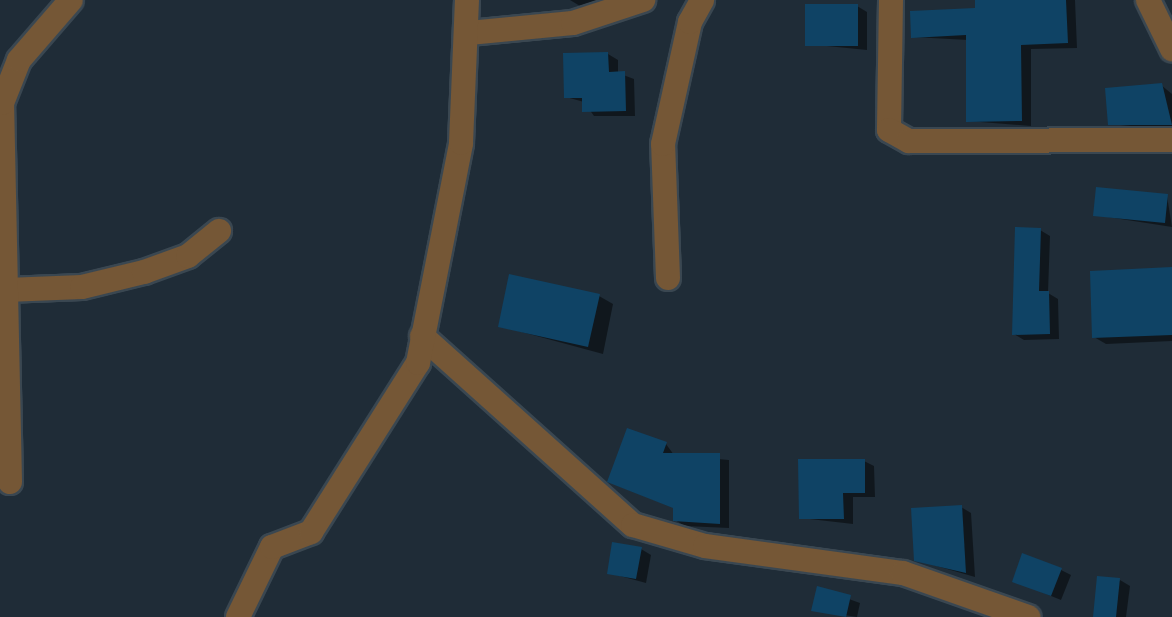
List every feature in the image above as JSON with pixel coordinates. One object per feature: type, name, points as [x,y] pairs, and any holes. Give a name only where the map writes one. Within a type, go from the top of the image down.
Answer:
[{"type":"street","points":[[10,482],[2,103],[19,60],[71,0]]},
{"type":"street","points":[[238,617],[272,547],[311,532],[418,363],[461,143],[469,33],[467,0]]},
{"type":"street","points":[[469,33],[573,23],[643,0]]},
{"type":"street","points":[[668,278],[663,144],[690,22],[702,0]]},
{"type":"street","points":[[891,0],[889,130],[909,141],[1172,140]]},
{"type":"street","points":[[1148,0],[1172,49]]},
{"type":"street","points":[[6,290],[82,287],[144,272],[188,256],[219,231]]},
{"type":"street","points":[[422,336],[633,525],[705,546],[903,573],[1028,617]]},
{"type":"building","points":[[975,0],[1066,0],[1068,43],[1021,45],[1022,121],[966,122],[966,35],[911,38],[910,11],[975,8]]},
{"type":"building","points":[[805,4],[858,4],[858,46],[805,46]]},
{"type":"building","points":[[608,52],[609,72],[625,71],[626,111],[582,112],[582,98],[564,98],[563,53]]},
{"type":"building","points":[[1162,83],[1172,125],[1108,125],[1105,88]]},
{"type":"building","points":[[1096,187],[1168,194],[1165,223],[1093,216]]},
{"type":"building","points":[[1015,227],[1041,228],[1039,291],[1049,291],[1050,334],[1012,335]]},
{"type":"building","points":[[1172,267],[1172,335],[1092,338],[1090,271]]},
{"type":"building","points":[[509,274],[600,294],[588,347],[498,327]]},
{"type":"building","points":[[627,428],[667,442],[663,453],[720,453],[720,524],[673,521],[673,508],[607,482]]},
{"type":"building","points":[[798,459],[865,459],[865,493],[843,493],[844,519],[799,519]]},
{"type":"building","points":[[962,505],[966,573],[914,561],[911,508]]},
{"type":"building","points":[[612,542],[642,547],[636,579],[607,574]]},
{"type":"building","points":[[1022,553],[1062,568],[1051,596],[1012,582]]},
{"type":"building","points":[[1097,576],[1120,578],[1116,617],[1093,617]]},
{"type":"building","points":[[817,586],[851,595],[846,617],[811,611]]}]
